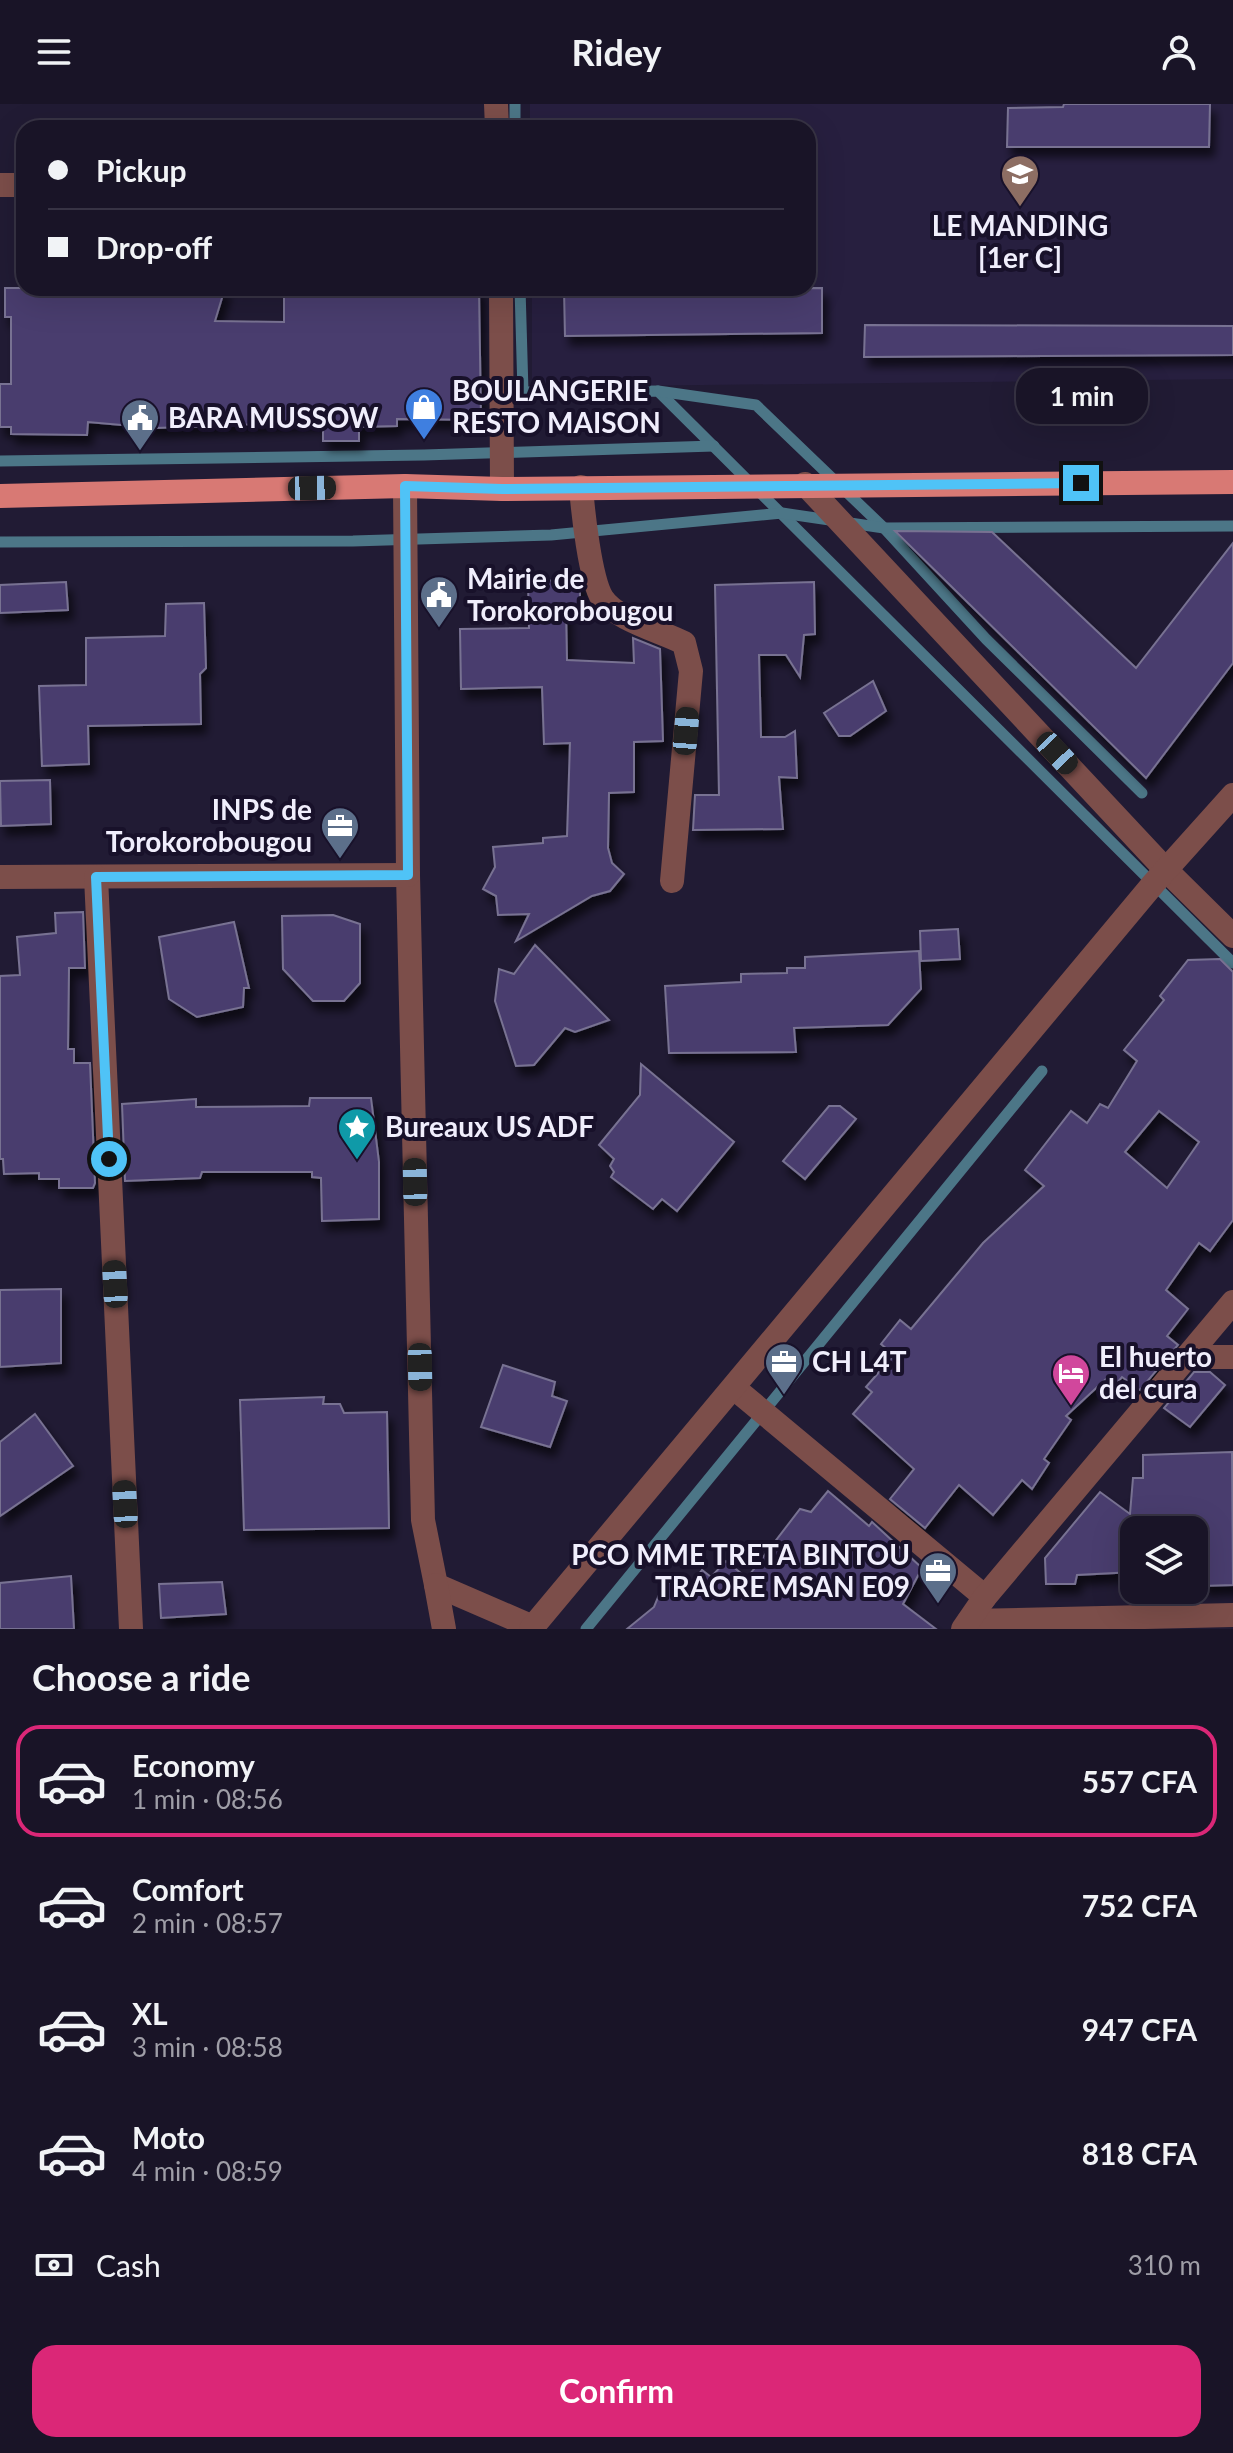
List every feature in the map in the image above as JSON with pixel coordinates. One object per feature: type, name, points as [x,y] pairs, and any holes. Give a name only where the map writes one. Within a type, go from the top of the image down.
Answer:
[{"type":"main road","points":[[0,496],[405,486],[502,489],[1233,482]]},
{"type":"street","points":[[501,296],[502,489]]},
{"type":"street","points":[[805,484],[1165,869],[1233,936]]},
{"type":"street","points":[[405,486],[408,875],[423,1520],[444,1629]]},
{"type":"street","points":[[581,487],[584,532],[602,598],[622,614],[684,643],[691,671],[672,881]]},
{"type":"street","points":[[436,1585],[532,1628],[1165,869],[1233,795]]},
{"type":"street","points":[[0,877],[408,875]]},
{"type":"street","points":[[96,877],[131,1629]]},
{"type":"street","points":[[966,1625],[985,1597],[1233,1302]]},
{"type":"street","points":[[1186,1357],[1233,1357]]},
{"type":"street","points":[[734,1388],[985,1597]]},
{"type":"street","points":[[966,1625],[1233,1615]]},
{"type":"shaded area","name":"LE MANDING [1er C]","points":[[530,104],[1233,104],[1233,379],[532,387],[532,296],[816,296],[816,120],[530,120]]},
{"type":"building","points":[[1064,104],[1210,104],[1209,147],[1007,147],[1008,108],[1063,107]]},
{"type":"building","points":[[5,288],[16,288],[16,296],[223,296],[215,321],[284,322],[284,296],[479,296],[481,420],[397,419],[397,426],[359,427],[359,441],[323,441],[323,422],[156,428],[88,422],[87,435],[11,434],[11,427],[0,427],[0,384],[11,384],[11,317],[5,317]]},
{"type":"building","points":[[816,288],[822,288],[822,333],[565,336],[564,296],[816,296]]},
{"type":"building","points":[[865,325],[1233,326],[1233,355],[864,357]]},
{"type":"building","points":[[895,531],[992,532],[1136,668],[1233,543],[1233,663],[1146,778]]},
{"type":"building","points":[[580,580],[580,608],[566,608],[567,660],[634,663],[633,638],[660,649],[663,741],[634,742],[634,792],[609,793],[608,848],[612,863],[624,874],[610,891],[592,896],[516,941],[529,914],[498,915],[496,896],[483,889],[495,867],[493,847],[543,843],[543,838],[567,836],[570,743],[544,744],[542,687],[461,689],[460,629],[529,628],[528,581]]},
{"type":"building","points":[[66,582],[68,610],[0,613],[0,585]]},
{"type":"building","points":[[814,582],[815,634],[804,635],[800,677],[786,655],[759,655],[761,737],[785,737],[795,731],[797,778],[779,777],[783,829],[693,830],[695,795],[719,795],[715,585]]},
{"type":"building","points":[[204,603],[206,668],[200,674],[201,724],[88,726],[89,764],[42,766],[39,686],[86,685],[86,638],[165,636],[166,604]]},
{"type":"building","points":[[873,681],[886,711],[850,736],[839,736],[824,713]]},
{"type":"building","points":[[50,780],[51,824],[1,826],[0,781]]},
{"type":"building","points":[[83,912],[85,968],[69,968],[68,1049],[74,1049],[74,1063],[90,1063],[95,1183],[93,1188],[59,1188],[59,1179],[39,1179],[39,1173],[4,1174],[3,1159],[0,1159],[0,976],[20,975],[17,937],[56,933],[55,913]]},
{"type":"building","points":[[333,915],[360,924],[360,983],[344,1001],[313,1001],[283,969],[282,916]]},
{"type":"building","points":[[234,922],[249,988],[244,988],[243,1007],[197,1017],[169,999],[159,937]]},
{"type":"building","points":[[958,929],[960,959],[921,961],[920,931]]},
{"type":"building","points":[[535,945],[609,1020],[575,1032],[565,1028],[534,1065],[516,1066],[495,1001],[499,969],[514,974]]},
{"type":"building","points":[[919,951],[921,989],[888,1025],[794,1028],[796,1052],[669,1053],[665,986],[741,982],[741,974],[787,973],[787,968],[805,968],[805,957]]},
{"type":"building","points":[[1220,959],[1233,972],[1233,1220],[1210,1251],[1199,1243],[1166,1290],[1188,1309],[1167,1336],[1178,1345],[1140,1390],[1122,1377],[1116,1384],[1108,1377],[1066,1416],[1071,1420],[1044,1459],[1049,1463],[1032,1489],[1022,1480],[993,1515],[959,1485],[925,1528],[890,1499],[914,1469],[853,1414],[872,1392],[866,1387],[894,1355],[881,1344],[900,1320],[911,1329],[983,1243],[1044,1186],[1025,1170],[1071,1111],[1087,1123],[1100,1104],[1108,1108],[1137,1061],[1124,1050],[1164,1000],[1160,996],[1188,960]],"holes":[[[1159,1111],[1199,1142],[1167,1188],[1125,1152]]]},
{"type":"building","points":[[641,1064],[734,1142],[677,1211],[662,1199],[653,1209],[611,1177],[614,1172],[610,1166],[614,1159],[599,1145],[640,1095]]},
{"type":"building","points":[[310,1098],[371,1098],[379,1162],[379,1219],[322,1221],[321,1178],[312,1177],[312,1172],[202,1172],[200,1178],[125,1181],[122,1104],[196,1099],[196,1107],[309,1106]]},
{"type":"building","points":[[829,1106],[840,1106],[856,1119],[805,1179],[783,1161]]},
{"type":"building","points":[[61,1289],[61,1363],[0,1367],[0,1290]]},
{"type":"building","points":[[503,1365],[555,1382],[552,1396],[567,1401],[550,1447],[481,1427]]},
{"type":"building","points":[[1194,1372],[1210,1372],[1225,1385],[1190,1427],[1164,1408]]},
{"type":"building","points":[[324,1397],[323,1404],[340,1404],[344,1413],[387,1412],[389,1528],[244,1530],[240,1400]]},
{"type":"building","points":[[35,1414],[73,1466],[0,1516],[0,1442]]},
{"type":"building","points":[[1232,1452],[1233,1585],[1208,1586],[1208,1516],[1120,1516],[1120,1573],[1077,1575],[1075,1584],[1046,1584],[1045,1558],[1100,1492],[1130,1514],[1133,1478],[1143,1478],[1143,1455]]},
{"type":"building","points":[[828,1491],[869,1526],[872,1522],[922,1568],[903,1604],[936,1629],[627,1629],[654,1607],[661,1590],[679,1574],[691,1585],[702,1570],[711,1577],[726,1561],[747,1578],[800,1509],[811,1512]]},
{"type":"building","points":[[71,1576],[74,1629],[0,1629],[0,1583]]},
{"type":"building","points":[[222,1582],[226,1614],[161,1618],[159,1584]]},
{"type":"waterway","points":[[515,104],[515,120]]},
{"type":"waterway","points":[[520,296],[523,392],[658,391],[1233,963]]},
{"type":"waterway","points":[[658,391],[756,405],[884,528],[986,639],[1142,793]]},
{"type":"waterway","points":[[0,461],[424,455],[714,446]]},
{"type":"waterway","points":[[0,542],[353,541],[551,535],[782,513],[884,528],[1233,526]]},
{"type":"waterway","points":[[586,1629],[1042,1071]]},
{"type":"place","name":"LE MANDING [1er C]","points":[[1020,208]]},
{"type":"place","name":"BOULANGERIE RESTO MAISON","points":[[424,441]]},
{"type":"place","name":"BARA MUSSOW","points":[[140,452]]},
{"type":"place","name":"Mairie de Torokorobougou","points":[[439,629]]},
{"type":"place","name":"INPS de Torokorobougou","points":[[340,860]]},
{"type":"place","name":"Bureaux US ADF","points":[[357,1161]]},
{"type":"place","name":"CH L4T","points":[[784,1396]]},
{"type":"place","name":"El huerto del cura","points":[[1071,1407]]},
{"type":"place","name":"PCO MME TRETA BINTOU TRAORE MSAN E09","points":[[938,1605]]},
{"type":"route","points":[[109,1159],[96,877],[408,875],[403,540],[405,486],[502,489],[755,487],[837,483],[1081,483]]}]
